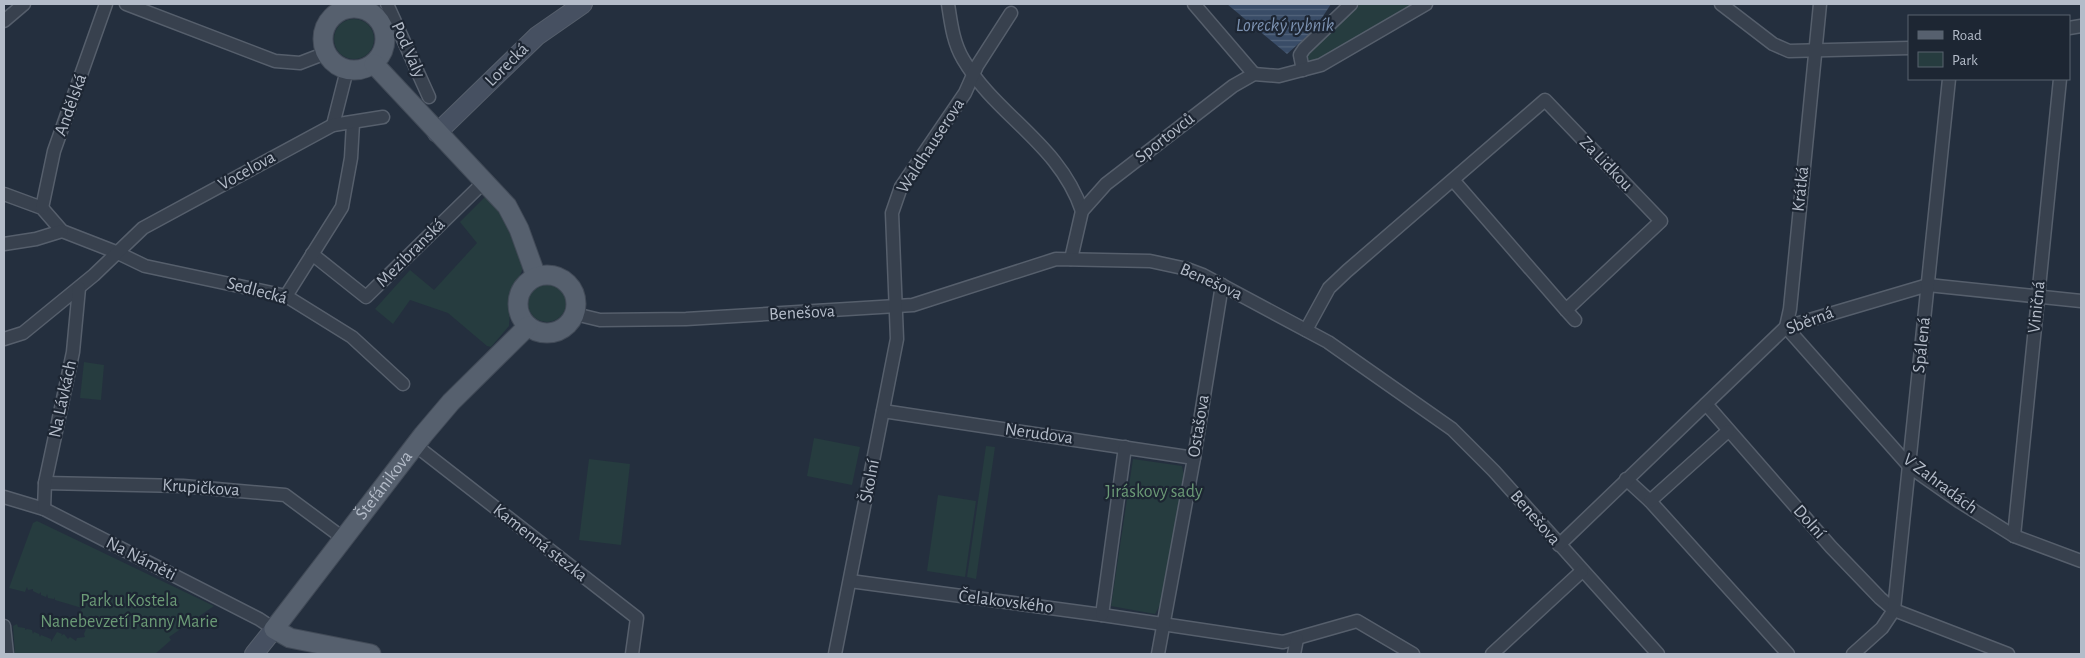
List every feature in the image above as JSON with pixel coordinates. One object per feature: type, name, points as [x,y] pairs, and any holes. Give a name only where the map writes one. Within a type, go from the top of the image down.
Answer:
[{"type":"main road","points":[[358,6],[373,14],[384,30],[384,48],[374,64],[361,70],[347,70],[338,66],[326,53],[323,43],[324,32],[332,9],[358,6]]},
{"type":"main road","points":[[374,64],[512,213],[536,276]]},
{"type":"main road","points":[[554,275],[566,280],[576,298],[575,314],[565,327],[558,331],[542,333],[528,326],[519,313],[518,298],[525,284],[536,276],[554,275]]},
{"type":"main road","name":"Štefánikova","points":[[274,629],[414,445],[451,402],[528,326]]},
{"type":"main road","points":[[274,629],[290,638],[371,654]]},
{"type":"street","points":[[4,22],[24,4]]},
{"type":"street","name":"Andělská","points":[[42,208],[54,151],[106,4]]},
{"type":"street","points":[[126,4],[275,61],[300,63],[326,53]]},
{"type":"street","name":"Pod Valy","points":[[386,4],[429,97]]},
{"type":"street","name":"Lorecká","points":[[437,134],[536,36],[583,4]]},
{"type":"street","name":"Waldhauserova","points":[[948,4],[956,44],[974,76],[1061,168],[1074,189],[1082,211]]},
{"type":"street","points":[[1194,4],[1254,74],[1279,76],[1321,64],[1426,4]]},
{"type":"street","points":[[1303,70],[1300,55],[1304,49],[1351,4]]},
{"type":"street","points":[[1721,4],[1781,48],[1815,51],[1908,48]]},
{"type":"street","name":"Krátká","points":[[1786,327],[1790,309],[1820,4]]},
{"type":"street","name":"Waldhauserova","points":[[897,307],[892,213],[901,187],[965,93],[977,66],[1011,13]]},
{"type":"street","points":[[347,70],[333,125],[382,117]]},
{"type":"street","name":"Sportovců","points":[[1071,259],[1082,211],[1106,184],[1224,93],[1254,74]]},
{"type":"street","name":"Spálená","points":[[1894,610],[1949,80]]},
{"type":"street","name":"Viničná","points":[[2014,536],[2060,80]]},
{"type":"street","name":"Za Lidkou","points":[[1306,330],[1330,288],[1342,276],[1453,180],[1546,100],[1661,221],[1570,315],[1453,180]]},
{"type":"street","points":[[286,296],[342,207],[351,158],[353,123]]},
{"type":"street","name":"Vocelova","points":[[4,339],[23,333],[79,288],[143,228],[333,125]]},
{"type":"street","name":"Mezibranská","points":[[312,254],[366,297],[484,182]]},
{"type":"street","points":[[4,194],[42,208],[62,231],[36,239],[4,244]]},
{"type":"street","name":"Sedlecká","points":[[62,231],[116,252],[145,266],[286,296],[352,337],[403,384]]},
{"type":"street","name":"Benešova","points":[[575,314],[600,320],[686,319],[897,307],[913,305],[1042,262],[1071,259],[1150,261],[1186,269],[1306,330],[1356,360],[1461,437],[1494,471],[1658,654]]},
{"type":"street","name":"Sběrná","points":[[1559,545],[1786,327],[1918,286],[1928,285],[2081,301]]},
{"type":"street","name":"Ostašova","points":[[1158,654],[1194,458],[1222,286]]},
{"type":"street","name":"Na Lávkách","points":[[44,509],[45,483],[73,352],[79,288]]},
{"type":"street","name":"Školní","points":[[836,654],[895,355],[897,307]]},
{"type":"street","name":"V Zahradách","points":[[1786,327],[1910,466],[1960,502],[2014,536],[2081,561]]},
{"type":"street","name":"Dolní","points":[[1706,404],[1831,547],[1894,610],[2008,654]]},
{"type":"street","name":"Nerudova","points":[[883,411],[1194,458]]},
{"type":"street","points":[[1650,502],[1728,431]]},
{"type":"street","name":"Kamenná stezka","points":[[414,445],[636,618],[632,654]]},
{"type":"street","points":[[1102,614],[1125,447]]},
{"type":"street","points":[[1626,479],[1650,502],[1788,654]]},
{"type":"street","name":"Krupičkova","points":[[45,483],[183,486],[285,495],[343,538]]},
{"type":"street","name":"Na Náměti","points":[[4,497],[44,509],[259,619],[274,629]]},
{"type":"street","points":[[1492,654],[1582,571]]},
{"type":"street","name":"Čelakovského","points":[[850,581],[1102,614],[1162,625],[1283,642],[1297,640],[1357,621],[1412,654]]},
{"type":"street","points":[[1853,654],[1882,628],[1894,610]]},
{"type":"street","points":[[4,626],[7,654]]},
{"type":"street","name":"Štefánikova","points":[[254,654],[274,629]]},
{"type":"street","points":[[1294,654],[1297,640]]},
{"type":"green space","points":[[1360,4],[1411,4],[1413,6],[1316,60],[1309,60],[1306,56]]},
{"type":"green space","points":[[354,19],[368,25],[374,39],[368,53],[354,59],[340,53],[334,39],[340,25]]},
{"type":"green space","points":[[485,197],[499,205],[523,268],[511,297],[509,326],[491,347],[487,346],[448,313],[410,300],[393,324],[375,309],[410,270],[434,290],[477,243],[460,222]]},
{"type":"green space","points":[[547,284],[554,285],[560,290],[565,296],[565,310],[560,316],[554,321],[547,322],[540,321],[534,316],[529,310],[528,303],[529,296],[534,290],[540,285]]},
{"type":"green space","points":[[84,362],[104,365],[101,400],[80,398]]},
{"type":"green space","points":[[814,438],[860,447],[852,485],[807,476]]},
{"type":"green space","points":[[986,446],[995,447],[976,579],[967,577]]},
{"type":"green space","points":[[589,459],[630,464],[621,545],[579,540]]},
{"type":"green space","name":"Jiráskovy sady","points":[[1133,459],[1182,466],[1184,475],[1161,603],[1155,614],[1111,606]]},
{"type":"green space","points":[[938,495],[976,501],[965,577],[927,571]]},
{"type":"green space","name":"Park u Kostela Nanebevzetí Panny Marie","points":[[37,521],[214,606],[169,637],[171,640],[155,654],[15,654],[13,626],[17,624],[18,627],[25,628],[25,630],[32,630],[33,634],[34,632],[39,634],[40,637],[41,635],[51,639],[51,642],[57,632],[62,634],[61,636],[64,634],[68,639],[70,637],[76,641],[77,638],[85,637],[86,629],[89,628],[86,627],[85,618],[82,620],[78,618],[82,608],[55,600],[55,597],[54,599],[48,598],[47,594],[46,597],[41,595],[41,592],[39,594],[33,591],[33,589],[28,590],[27,587],[25,592],[9,588],[33,523]]},
{"type":"water","name":"Lorecký rybník","points":[[1227,4],[1331,4],[1314,30],[1287,54]]}]
